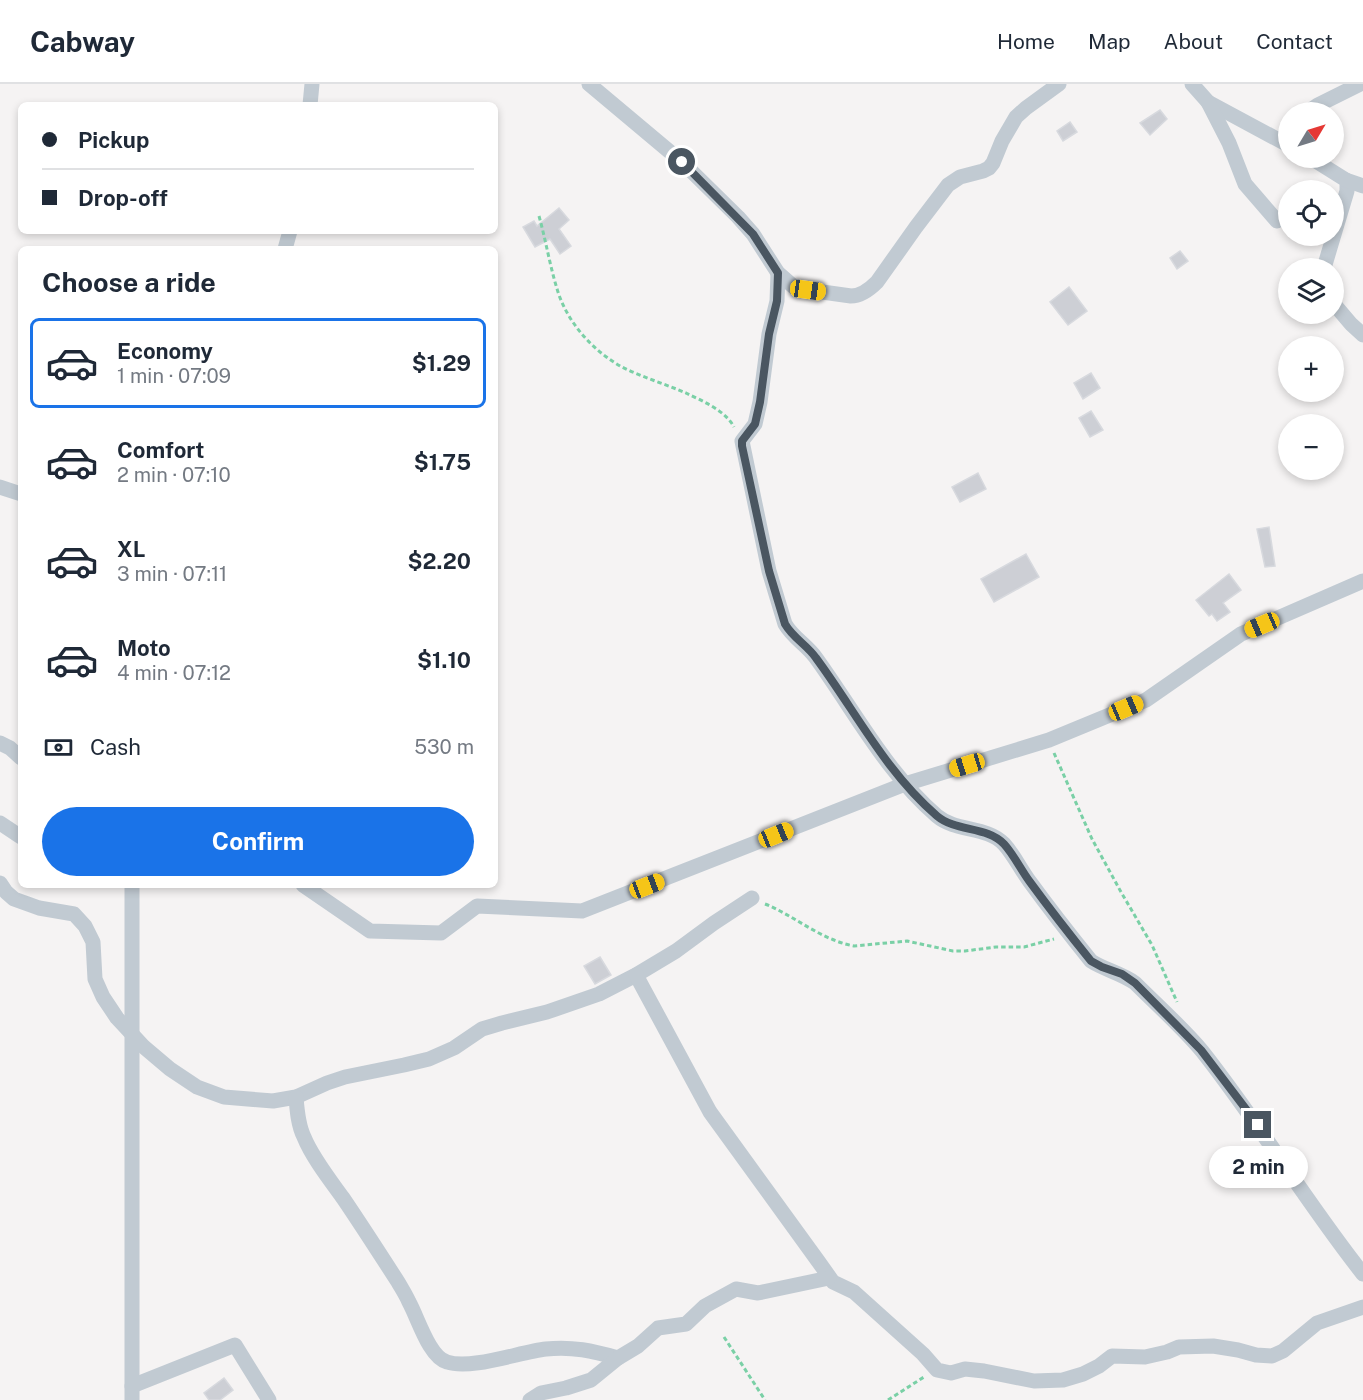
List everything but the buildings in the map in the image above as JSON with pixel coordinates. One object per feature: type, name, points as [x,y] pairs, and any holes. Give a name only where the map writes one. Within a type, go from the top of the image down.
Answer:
[{"type":"street","points":[[310,102],[312,84]]},
{"type":"street","points":[[589,84],[659,141],[690,170],[753,234],[778,273],[794,286],[851,296],[857,296],[877,282],[948,186],[960,177],[989,168],[1016,117],[1059,84]]},
{"type":"street","points":[[1192,84],[1208,102],[1229,143],[1245,184],[1278,221]]},
{"type":"street","points":[[1324,102],[1360,84]]},
{"type":"street","points":[[1208,102],[1278,140]]},
{"type":"street","points":[[1328,168],[1346,180],[1363,186]]},
{"type":"street","points":[[1327,258],[1348,187],[1346,180]]},
{"type":"street","points":[[778,273],[777,301],[769,334],[760,402],[755,424],[742,441],[769,571],[785,624],[791,634],[815,657],[890,766],[905,784],[939,818],[992,836],[1004,844],[1030,882],[1091,961],[1122,974],[1135,983],[1201,1050],[1258,1125],[1332,1234],[1363,1274]]},
{"type":"street","points":[[1344,316],[1363,335]]},
{"type":"street","points":[[0,487],[18,493]]},
{"type":"street","points":[[307,888],[370,931],[441,933],[477,906],[582,911],[905,784],[1049,740],[1146,700],[1241,634],[1363,581]]},
{"type":"street","points":[[0,743],[18,755]]},
{"type":"street","points":[[0,823],[18,835]]},
{"type":"street","points":[[0,883],[14,898],[39,908],[74,914],[86,926],[93,942],[95,979],[103,997],[117,1018],[144,1047],[170,1069],[197,1087],[224,1097],[273,1101],[296,1097],[345,1077],[429,1059],[454,1048],[482,1029],[547,1012],[599,994],[676,951],[752,898]]},
{"type":"street","points":[[132,888],[132,1393],[235,1345],[269,1400]]},
{"type":"street","points":[[636,975],[710,1112],[829,1278],[854,1292],[923,1354],[937,1370],[951,1373],[965,1369],[984,1371],[1034,1381],[1063,1380],[1083,1374],[1112,1356],[1145,1357],[1179,1347],[1213,1346],[1272,1356],[1283,1351],[1317,1323],[1363,1307]]},
{"type":"street","points":[[296,1097],[303,1137],[387,1265],[439,1358],[446,1362],[460,1364],[560,1348],[592,1350],[618,1358]]},
{"type":"street","points":[[530,1400],[541,1393],[591,1380],[618,1358],[638,1346],[658,1328],[686,1324],[705,1306],[736,1288],[758,1293],[829,1278]]},
{"type":"path","points":[[540,216],[558,293],[570,320],[587,340],[621,366],[682,391],[723,414],[732,422],[742,441]]},
{"type":"path","points":[[1049,740],[1092,839],[1152,945],[1179,1006]]},
{"type":"path","points":[[752,898],[774,907],[845,945],[908,941],[947,950],[964,951],[996,947],[1024,947],[1070,934]]},
{"type":"path","points":[[724,1337],[765,1400]]},
{"type":"path","points":[[888,1400],[937,1370]]},
{"type":"route","points":[[682,162],[753,234],[778,273],[777,301],[769,334],[760,402],[753,429],[742,441],[742,446],[769,571],[789,631],[815,657],[857,720],[905,784],[939,818],[992,836],[1004,844],[1030,882],[1091,961],[1122,974],[1135,983],[1201,1050],[1258,1125]]}]
